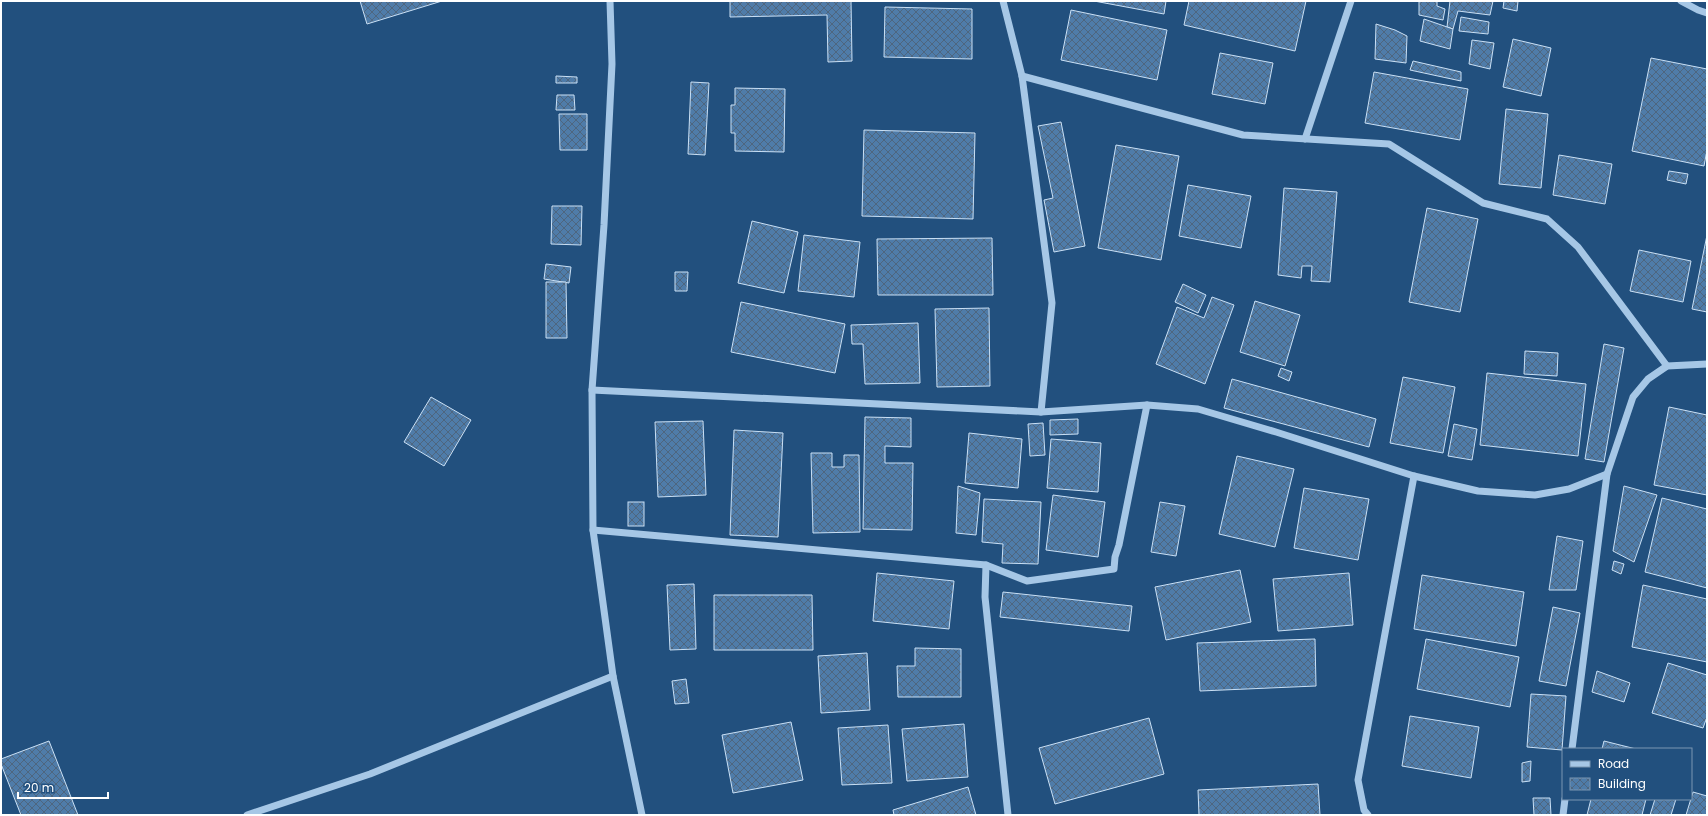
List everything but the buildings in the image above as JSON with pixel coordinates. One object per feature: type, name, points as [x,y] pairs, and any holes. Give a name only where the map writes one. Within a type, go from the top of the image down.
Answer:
[{"type":"street","points":[[610,1],[612,64],[604,225],[592,390],[594,530],[612,676],[642,815]]},
{"type":"street","points":[[1003,1],[1022,76],[1052,303],[1041,412]]},
{"type":"street","points":[[1306,139],[1351,1]]},
{"type":"street","points":[[1682,1],[1707,13]]},
{"type":"street","points":[[1022,76],[1243,135],[1389,144],[1483,203],[1547,219],[1578,247],[1667,366]]},
{"type":"street","points":[[1572,748],[1607,474],[1633,397],[1648,379],[1667,366],[1707,364]]},
{"type":"street","points":[[592,390],[1041,412],[1147,406],[1198,409],[1414,476],[1478,491],[1535,495],[1569,490],[1607,474]]},
{"type":"street","points":[[594,530],[986,565],[1027,581],[1114,569],[1115,557],[1119,545],[1147,406]]},
{"type":"street","points":[[1368,815],[1364,810],[1358,780],[1414,476]]},
{"type":"street","points":[[986,565],[985,597],[1008,815]]},
{"type":"street","points":[[247,815],[370,774],[612,676]]},
{"type":"street","points":[[1563,815],[1565,800]]}]
